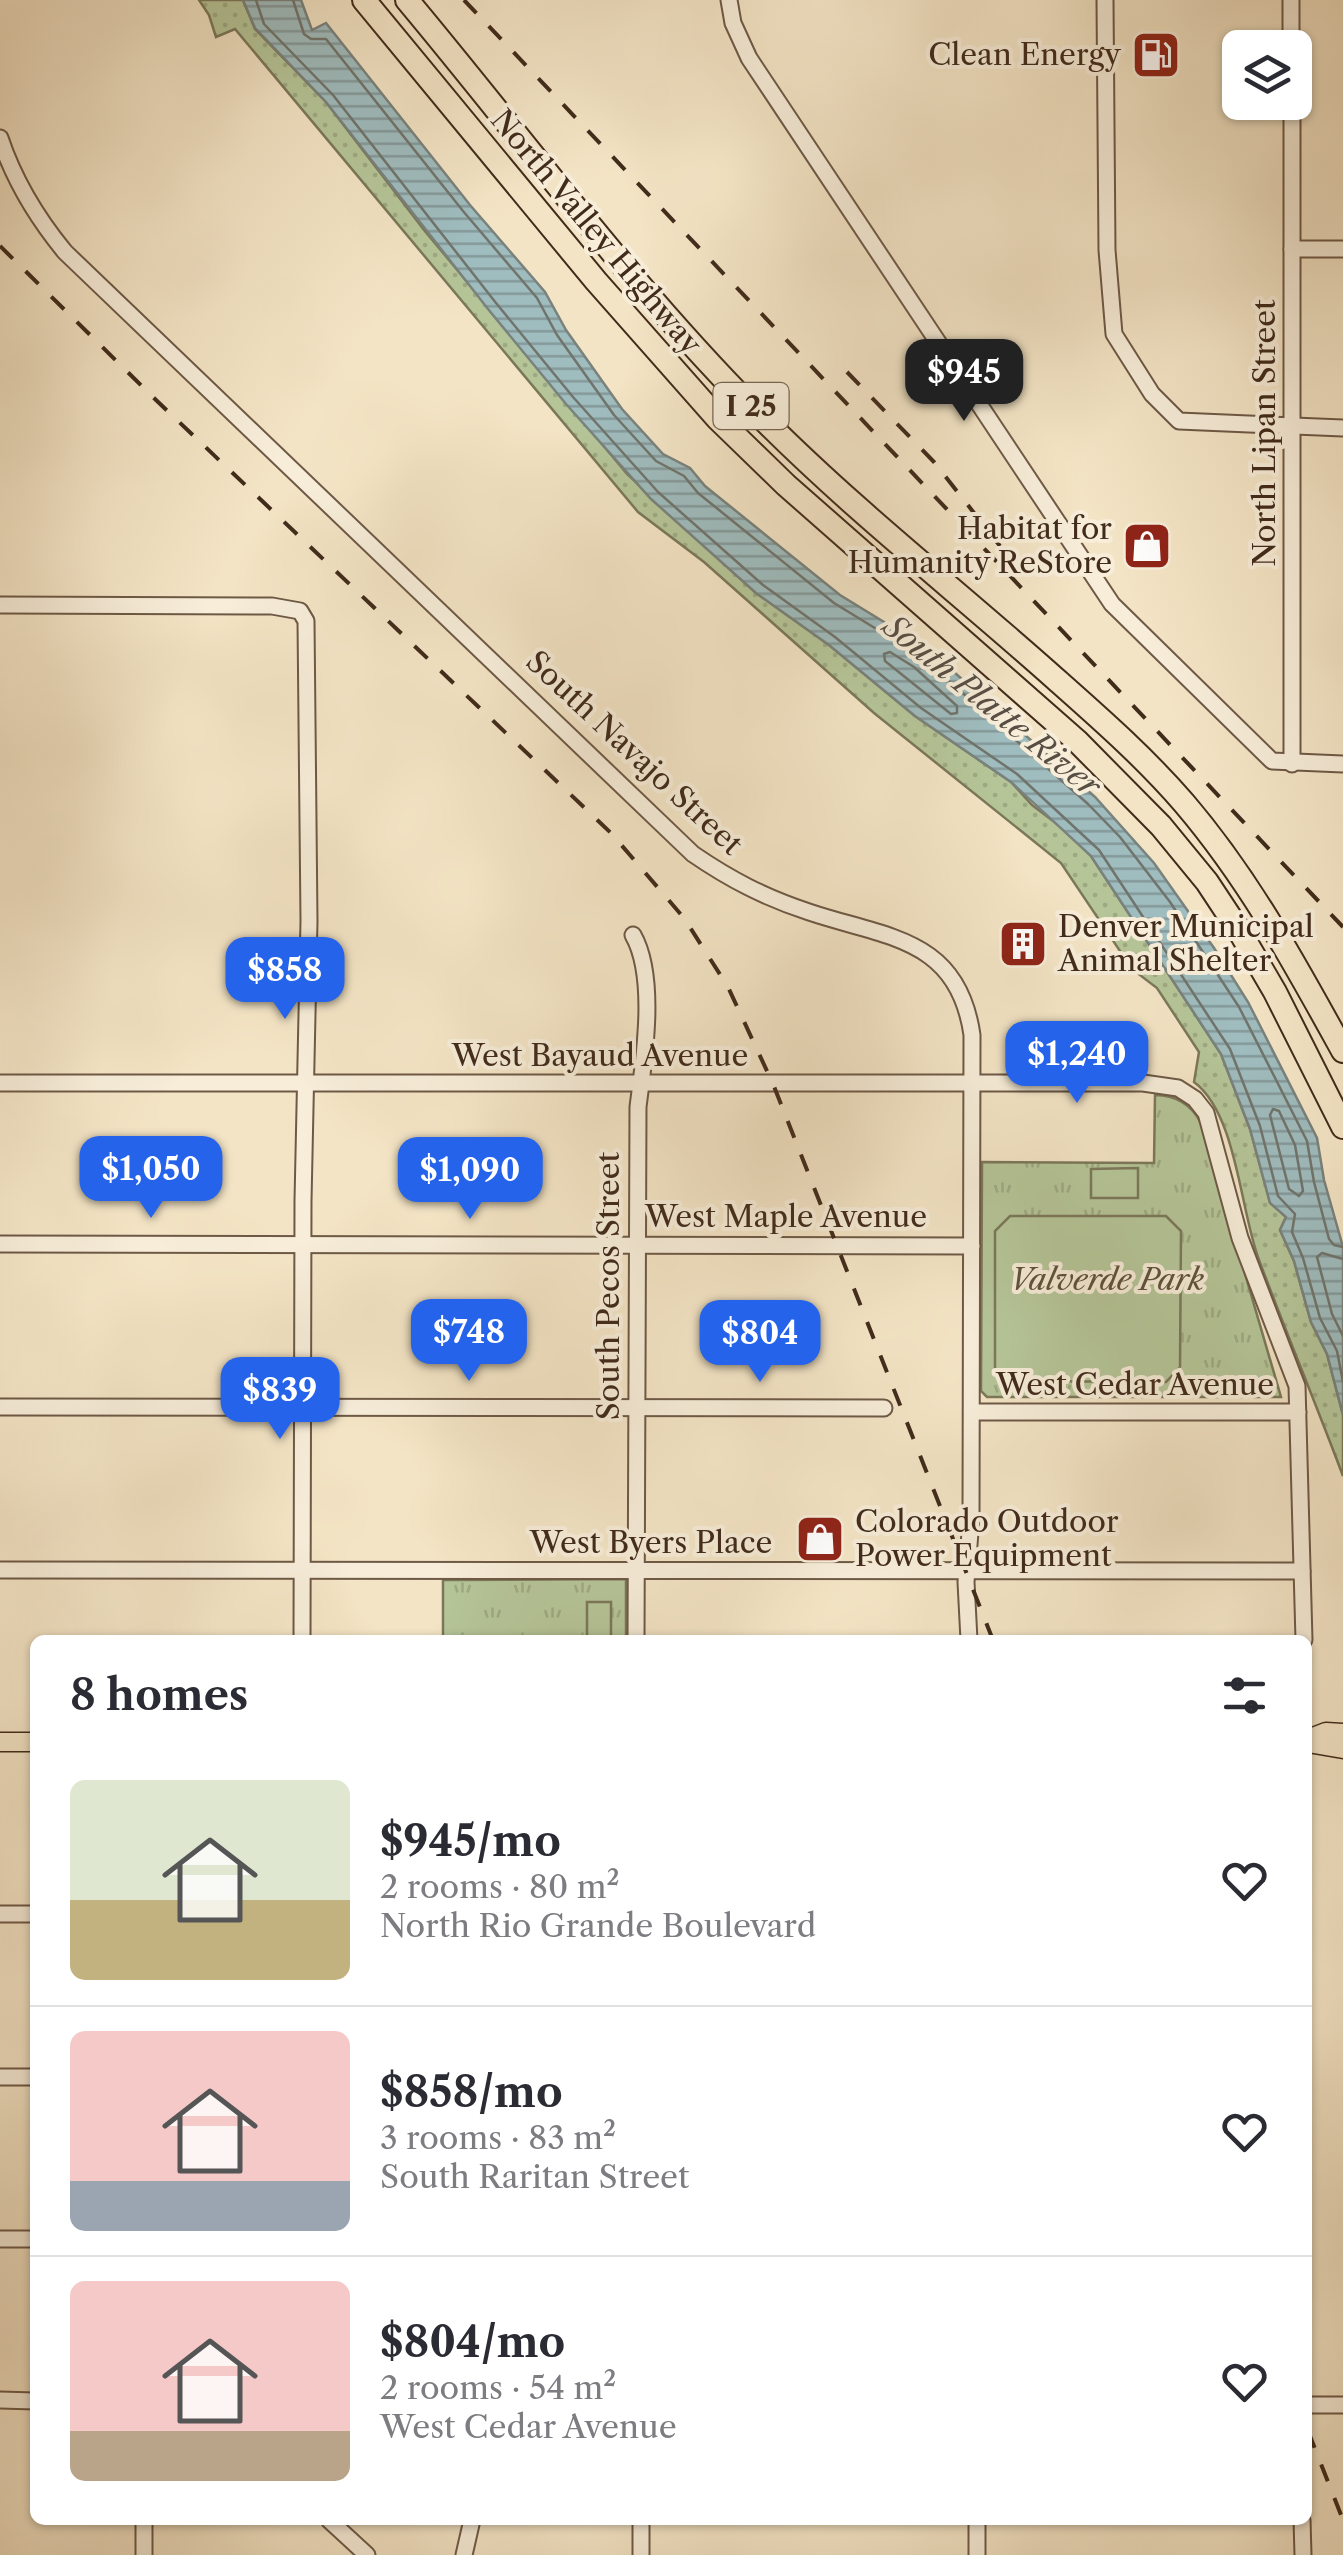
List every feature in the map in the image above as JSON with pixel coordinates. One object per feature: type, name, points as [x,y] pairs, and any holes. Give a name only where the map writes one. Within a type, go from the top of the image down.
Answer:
[{"type":"highway","name":"North Valley Highway","points":[[407,0],[652,298],[754,410],[844,495],[1147,762],[1198,820],[1257,900],[1343,1051]]},
{"type":"highway","name":"North Valley Highway","points":[[365,3],[596,281],[717,418],[799,497],[1108,770],[1161,826],[1213,892],[1258,963],[1306,1054]]},
{"type":"highway","name":"I 25","points":[[1306,1054],[1343,1128]]},
{"type":"highway","points":[[1306,1054],[1343,1146]]},
{"type":"main road","points":[[1312,1739],[1326,1732],[1343,1733]]},
{"type":"main road","points":[[0,1742],[30,1742]]},
{"type":"main road","points":[[1312,1742],[1343,1749]]},
{"type":"street","points":[[729,0],[733,23],[749,58],[1112,604],[1272,761],[1343,764]]},
{"type":"street","points":[[1106,0],[1108,250],[1114,334],[1152,394],[1178,421],[1343,428]]},
{"type":"street","points":[[1292,0],[1292,30]]},
{"type":"street","name":"North Lipan Street","points":[[1292,120],[1292,764]]},
{"type":"street","name":"South Navajo Street","points":[[0,138],[41,222],[65,252],[693,854],[740,886],[811,913],[898,938],[934,957],[955,983],[972,1035],[972,1412],[966,1571],[969,1635]]},
{"type":"street","points":[[1292,249],[1343,250]]},
{"type":"street","points":[[0,605],[272,606],[300,611],[306,622],[309,636],[302,1635]]},
{"type":"street","name":"South Pecos Street","points":[[632,935],[640,949],[644,972],[638,1107],[636,1635]]},
{"type":"street","name":"West Bayaud Avenue","points":[[0,1083],[1160,1084],[1178,1088],[1195,1100],[1209,1120],[1240,1238],[1296,1386],[1298,1412]]},
{"type":"street","name":"West Maple Avenue","points":[[0,1244],[972,1246]]},
{"type":"street","points":[[0,1407],[884,1408]]},
{"type":"street","name":"West Cedar Avenue","points":[[972,1412],[1298,1412]]},
{"type":"street","points":[[1298,1412],[1304,1635]]},
{"type":"street","name":"West Byers Place","points":[[0,1570],[1302,1571]]},
{"type":"street","points":[[0,1914],[30,1914]]},
{"type":"street","points":[[0,2076],[30,2077]]},
{"type":"street","points":[[0,2238],[30,2239]]},
{"type":"street","points":[[0,2400],[30,2401]]},
{"type":"street","points":[[1312,2405],[1343,2405]]},
{"type":"street","points":[[144,2525],[144,2555]]},
{"type":"street","points":[[334,2525],[367,2555]]},
{"type":"street","points":[[464,2555],[471,2525]]},
{"type":"street","points":[[641,2525],[641,2555]]},
{"type":"street","points":[[976,2525],[977,2555]]},
{"type":"street","points":[[1302,2525],[1302,2555]]},
{"type":"green space","points":[[199,0],[243,0],[255,29],[326,102],[424,230],[627,474],[756,593],[829,645],[915,716],[1011,782],[1091,856],[1221,1054],[1250,1129],[1270,1202],[1286,1217],[1280,1230],[1294,1261],[1311,1322],[1327,1354],[1343,1415],[1343,1476],[1259,1260],[1220,1116],[1194,1082],[1199,1052],[1157,988],[1132,969],[1061,863],[874,713],[704,562],[638,512],[235,29],[216,37]]},
{"type":"green space","name":"Valverde Park","points":[[1155,1095],[1182,1102],[1201,1123],[1281,1397],[987,1397],[981,1391],[982,1162],[1154,1163]]},
{"type":"green space","points":[[1138,1168],[1138,1198],[1091,1198],[1091,1169]]},
{"type":"green space","points":[[1010,1216],[1166,1216],[1181,1231],[1180,1367],[1166,1382],[1007,1381],[995,1369],[995,1231]]},
{"type":"green space","points":[[626,1579],[626,1635],[443,1635],[443,1580]]},
{"type":"green space","points":[[587,1602],[611,1602],[611,1635],[587,1635]]},
{"type":"water","name":"South Platte River","points":[[243,0],[301,0],[312,30],[326,23],[470,205],[545,292],[566,330],[622,409],[663,454],[690,468],[705,486],[840,595],[928,649],[1095,797],[1154,863],[1248,1002],[1317,1138],[1343,1247],[1343,1415],[1327,1354],[1311,1322],[1294,1261],[1280,1230],[1286,1217],[1270,1203],[1250,1129],[1221,1054],[1091,856],[1011,782],[915,716],[829,645],[756,593],[651,499],[488,309],[326,102],[255,28]]},
{"type":"railway","points":[[464,0],[1343,927]]},
{"type":"railway","points":[[0,246],[611,833],[684,918],[728,987],[773,1084],[991,1635]]},
{"type":"railway","points":[[847,372],[934,462],[1000,546]]},
{"type":"railway","points":[[1312,2441],[1343,2520]]},
{"type":"place","name":"Clean Energy","points":[[1156,55]]},
{"type":"place","name":"Habitat for Humanity ReStore","points":[[1147,546]]},
{"type":"place","name":"Denver Municipal Animal Shelter","points":[[1023,944]]},
{"type":"place","name":"Colorado Outdoor Power Equipment","points":[[820,1539]]}]
